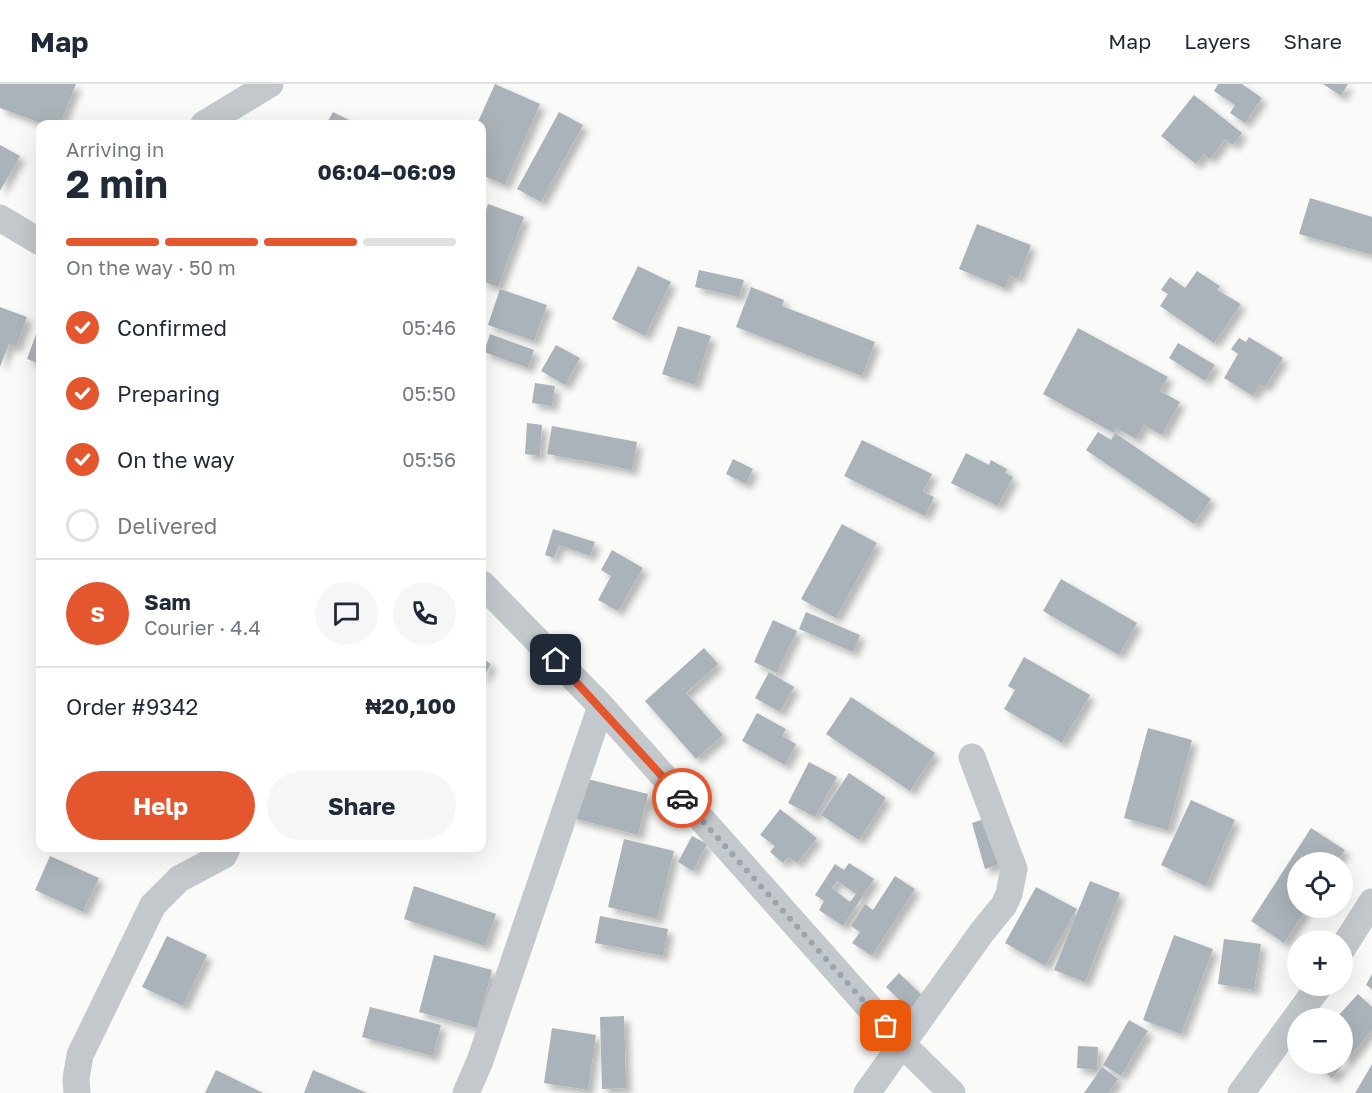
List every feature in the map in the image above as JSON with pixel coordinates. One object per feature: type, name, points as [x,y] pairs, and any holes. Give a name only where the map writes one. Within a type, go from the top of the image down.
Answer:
[{"type":"street","points":[[211,120],[270,84]]},
{"type":"street","points":[[486,588],[601,706],[902,1043],[952,1093]]},
{"type":"street","points":[[466,1093],[480,1061],[601,706]]},
{"type":"street","points":[[867,1093],[1004,905],[1012,882],[1014,869],[972,757]]},
{"type":"street","points":[[77,1093],[75,1079],[80,1055],[153,905],[178,879],[224,855],[225,852]]},
{"type":"street","points":[[1353,932],[1372,902]]},
{"type":"street","points":[[1241,1093],[1312,996]]},
{"type":"building","points":[[0,84],[76,84],[62,120],[36,121],[0,108]]},
{"type":"building","points":[[495,84],[540,104],[505,185],[486,177],[486,120],[479,120]]},
{"type":"building","points":[[1218,84],[1242,84],[1262,98],[1245,123],[1230,113],[1235,105],[1214,91]]},
{"type":"building","points":[[1323,84],[1348,84],[1341,96]]},
{"type":"building","points":[[1194,95],[1242,133],[1233,145],[1225,139],[1210,159],[1204,154],[1196,164],[1161,136]]},
{"type":"building","points":[[333,112],[349,120],[328,120]]},
{"type":"building","points":[[559,112],[583,125],[541,202],[517,189]]},
{"type":"building","points":[[0,145],[20,156],[0,191]]},
{"type":"building","points":[[1310,198],[1372,217],[1372,255],[1299,234]]},
{"type":"building","points":[[488,204],[524,217],[498,287],[486,282],[486,210]]},
{"type":"building","points":[[977,224],[1031,245],[1018,279],[1010,276],[1005,288],[959,269]]},
{"type":"building","points":[[638,266],[671,282],[645,336],[612,319]]},
{"type":"building","points":[[699,270],[744,280],[739,297],[695,287]]},
{"type":"building","points":[[1197,271],[1220,286],[1217,290],[1241,304],[1214,343],[1160,306],[1168,294],[1161,290],[1170,277],[1185,288]]},
{"type":"building","points":[[751,287],[784,300],[782,306],[875,342],[862,376],[736,327]]},
{"type":"building","points":[[500,289],[547,305],[534,341],[488,325]]},
{"type":"building","points":[[0,307],[27,317],[16,347],[9,344],[0,367]]},
{"type":"building","points":[[678,326],[711,336],[695,385],[662,374]]},
{"type":"building","points":[[1078,328],[1168,377],[1160,391],[1180,402],[1162,435],[1143,425],[1136,439],[1116,428],[1114,433],[1043,394]]},
{"type":"building","points":[[36,334],[36,362],[27,359]]},
{"type":"building","points":[[490,334],[534,350],[528,368],[486,353]]},
{"type":"building","points":[[1249,337],[1283,358],[1265,387],[1260,384],[1253,396],[1224,378],[1238,354],[1231,349],[1239,338],[1246,342]]},
{"type":"building","points":[[1178,343],[1215,365],[1205,381],[1169,358]]},
{"type":"building","points":[[556,345],[580,358],[565,385],[541,371]]},
{"type":"building","points":[[535,383],[555,386],[552,406],[532,403]]},
{"type":"building","points":[[527,423],[542,425],[540,456],[525,454]]},
{"type":"building","points":[[552,426],[637,442],[632,470],[547,454]]},
{"type":"building","points":[[1098,432],[1111,440],[1115,433],[1211,499],[1194,524],[1086,450]]},
{"type":"building","points":[[862,440],[932,474],[923,492],[934,497],[925,516],[844,476]]},
{"type":"building","points":[[966,453],[989,465],[991,460],[1007,469],[1005,473],[1013,477],[998,506],[951,483]]},
{"type":"building","points":[[733,459],[753,469],[746,484],[726,474]]},
{"type":"building","points":[[842,524],[877,543],[836,618],[801,599]]},
{"type":"building","points":[[553,529],[595,542],[590,556],[559,545],[554,558],[545,555]]},
{"type":"building","points":[[612,550],[643,568],[618,611],[598,600],[611,576],[601,570]]},
{"type":"building","points":[[1061,579],[1137,623],[1119,655],[1043,611]]},
{"type":"building","points":[[806,612],[860,635],[853,652],[799,629]]},
{"type":"building","points":[[773,620],[797,631],[777,673],[754,662]]},
{"type":"building","points":[[704,648],[718,664],[686,693],[723,735],[696,759],[645,701]]},
{"type":"building","points":[[1024,657],[1090,695],[1062,743],[1004,709],[1015,690],[1008,686]]},
{"type":"building","points":[[486,661],[491,664],[486,673]]},
{"type":"building","points":[[769,672],[794,687],[780,712],[755,698]]},
{"type":"building","points":[[851,697],[935,753],[910,791],[826,734]]},
{"type":"building","points":[[757,713],[786,729],[782,736],[796,744],[785,765],[742,741]]},
{"type":"building","points":[[1148,728],[1192,740],[1168,830],[1124,818]]},
{"type":"building","points":[[809,762],[837,777],[815,817],[788,803]]},
{"type":"building","points":[[849,773],[886,798],[859,840],[821,815]]},
{"type":"building","points":[[579,777],[648,794],[638,835],[569,817]]},
{"type":"building","points":[[1191,800],[1235,820],[1206,886],[1161,865]]},
{"type":"building","points":[[780,809],[817,838],[797,863],[788,857],[783,863],[770,852],[775,846],[760,835]]},
{"type":"building","points":[[990,817],[1004,863],[985,869],[972,823]]},
{"type":"building","points":[[1311,828],[1345,850],[1344,852],[1296,852]]},
{"type":"building","points":[[692,836],[707,844],[693,871],[678,862]]},
{"type":"building","points":[[624,839],[674,851],[657,919],[608,907]]},
{"type":"building","points":[[50,856],[99,878],[83,912],[35,890]]},
{"type":"building","points":[[849,863],[874,879],[843,926],[819,910],[824,901],[815,895],[835,864],[844,870]],"holes":[[[837,881],[856,894],[850,902],[832,888]]]},
{"type":"building","points":[[1287,865],[1287,918],[1300,918],[1293,930],[1287,930],[1287,938],[1284,943],[1251,921]]},
{"type":"building","points":[[895,876],[915,889],[872,956],[852,943],[860,932],[851,926],[865,904],[873,910]]},
{"type":"building","points":[[1090,881],[1120,893],[1085,982],[1054,970]]},
{"type":"building","points":[[414,886],[496,914],[485,946],[404,919]]},
{"type":"building","points":[[1036,887],[1077,909],[1045,966],[1005,943]]},
{"type":"building","points":[[600,916],[668,929],[663,956],[595,943]]},
{"type":"building","points":[[1174,935],[1213,949],[1181,1034],[1143,1020]]},
{"type":"building","points":[[167,936],[207,955],[183,1006],[142,987]]},
{"type":"building","points":[[1224,939],[1261,944],[1254,990],[1218,984]]},
{"type":"building","points":[[434,955],[492,970],[477,1028],[419,1012]]},
{"type":"building","points":[[899,973],[926,999],[913,1013],[886,987]]},
{"type":"building","points":[[1372,974],[1372,989],[1366,985]]},
{"type":"building","points":[[1358,994],[1372,1007],[1372,1030],[1353,1053],[1353,1008],[1345,1008]]},
{"type":"building","points":[[370,1007],[441,1025],[433,1056],[362,1037]]},
{"type":"building","points":[[624,1016],[626,1088],[602,1089],[600,1017]]},
{"type":"building","points":[[1129,1020],[1148,1031],[1121,1076],[1103,1065]]},
{"type":"building","points":[[552,1028],[596,1035],[588,1090],[544,1083]]},
{"type":"building","points":[[1078,1046],[1098,1047],[1097,1070],[1077,1068]]},
{"type":"building","points":[[1372,1064],[1372,1093],[1355,1093],[1368,1071]]},
{"type":"building","points":[[1102,1067],[1118,1079],[1108,1093],[1084,1093]]},
{"type":"building","points":[[216,1070],[263,1093],[205,1093]]},
{"type":"building","points":[[313,1070],[367,1093],[304,1093]]},
{"type":"way so far","points":[[682,798],[886,1026]]},
{"type":"route","points":[[556,660],[601,706],[682,798]]}]
